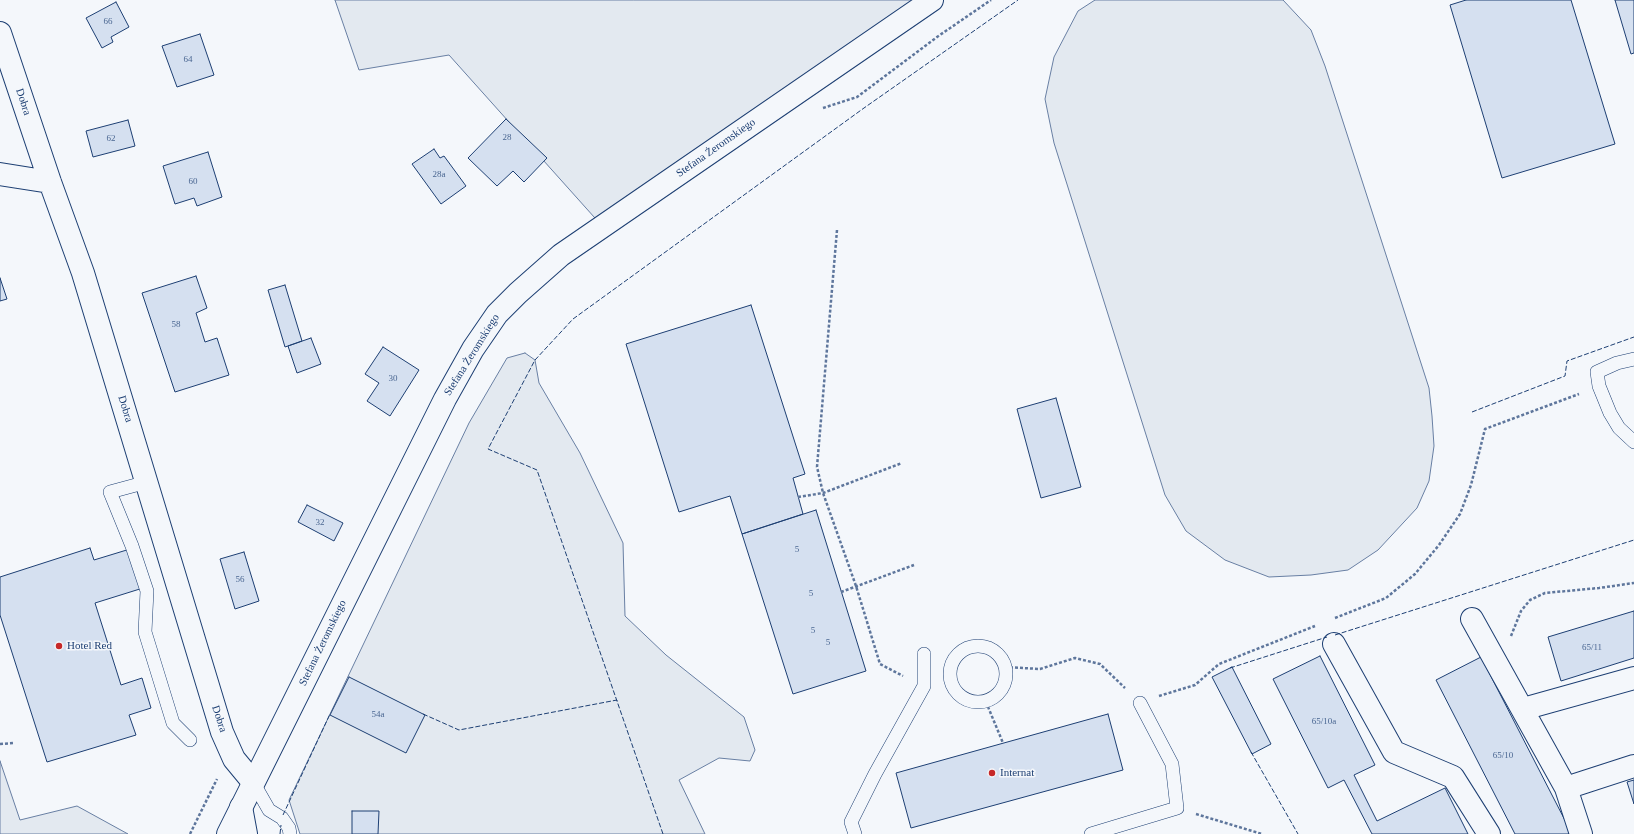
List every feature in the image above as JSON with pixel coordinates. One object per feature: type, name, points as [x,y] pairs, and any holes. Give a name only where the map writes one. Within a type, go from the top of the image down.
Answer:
[{"type":"street","name":"Stefana Żeromskiego","points":[[228,834],[445,399],[473,349],[497,314],[518,293],[561,255],[932,0]]},
{"type":"street","name":"Dobra","points":[[0,34],[50,182],[83,273],[222,732],[234,759],[253,782]]},
{"type":"street","points":[[0,174],[50,182]]},
{"type":"street","points":[[1472,619],[1566,788],[1581,834]]},
{"type":"street","points":[[1334,644],[1394,752],[1453,777],[1489,834]]},
{"type":"street","points":[[1522,709],[1634,678]]},
{"type":"street","points":[[1566,788],[1634,766]]},
{"type":"street","points":[[241,808],[246,834]]},
{"type":"lane","points":[[1634,359],[1617,363],[1597,372],[1599,386],[1610,413],[1619,428],[1634,442]]},
{"type":"lane","points":[[147,482],[110,492],[132,546],[147,592],[145,632],[173,723],[190,740]]},
{"type":"lane","points":[[981,646],[992,650],[1000,657],[1005,667],[1006,678],[1003,688],[995,697],[986,702],[974,703],[964,699],[955,692],[950,682],[950,671],[953,660],[960,652],[970,647],[981,646]]},
{"type":"lane","points":[[855,834],[851,822],[875,774],[924,686],[924,654]]},
{"type":"lane","points":[[1091,834],[1177,808],[1172,764],[1140,703]]},
{"type":"lane","points":[[253,782],[269,810],[282,818],[289,828],[290,834]]},
{"type":"path","points":[[817,110],[857,97],[937,37],[991,0]]},
{"type":"path","points":[[837,230],[817,467],[823,493],[856,586],[880,664],[924,686]]},
{"type":"path","points":[[1328,621],[1386,598],[1415,574],[1439,545],[1460,514],[1463,507],[1471,485],[1484,429],[1599,386]]},
{"type":"path","points":[[798,497],[823,493],[902,463]]},
{"type":"path","points":[[842,592],[914,565]]},
{"type":"path","points":[[1499,666],[1521,611],[1530,600],[1545,593],[1634,583]]},
{"type":"path","points":[[1005,667],[1040,669],[1075,658],[1100,664],[1140,703],[1195,685],[1219,664],[1321,624]]},
{"type":"path","points":[[986,702],[1002,743]]},
{"type":"path","points":[[0,744],[14,743]]},
{"type":"path","points":[[190,834],[217,778],[234,759]]},
{"type":"path","points":[[1177,808],[1262,834]]},
{"type":"shaded area","points":[[335,0],[932,0],[603,227],[449,55],[359,70]]},
{"type":"shaded area","points":[[1095,0],[1283,0],[1311,30],[1325,66],[1429,388],[1432,416],[1434,446],[1429,481],[1417,508],[1378,550],[1348,570],[1311,575],[1269,577],[1225,560],[1186,531],[1165,495],[1054,143],[1045,99],[1054,57],[1078,11]]},
{"type":"shaded area","points":[[525,353],[535,360],[539,383],[580,453],[623,543],[625,616],[666,655],[744,717],[755,750],[750,761],[719,758],[679,780],[705,834],[300,834],[289,800],[469,423],[507,358]]},
{"type":"shaded area","points":[[0,761],[20,820],[77,806],[128,834],[0,834]]},
{"type":"building","points":[[1466,0],[1571,0],[1615,144],[1502,178],[1450,5]]},
{"type":"building","points":[[1615,0],[1634,0],[1634,53],[1631,54]]},
{"type":"building","points":[[116,2],[129,27],[111,37],[113,42],[102,48],[86,18]]},
{"type":"building","points":[[200,34],[214,75],[177,87],[162,46]]},
{"type":"building","points":[[506,119],[547,158],[524,182],[513,171],[497,186],[468,158]]},
{"type":"building","points":[[128,120],[135,146],[93,157],[86,131]]},
{"type":"building","points":[[434,149],[440,158],[444,156],[466,186],[441,204],[412,164]]},
{"type":"building","points":[[208,152],[222,197],[197,206],[194,198],[175,204],[163,166]]},
{"type":"building","points":[[196,276],[207,308],[196,313],[205,342],[217,338],[229,375],[175,392],[142,293]]},
{"type":"building","points":[[0,278],[7,299],[0,301]]},
{"type":"building","points":[[285,285],[302,341],[285,347],[268,290]]},
{"type":"building","points":[[751,305],[805,474],[793,478],[803,514],[742,534],[730,496],[679,512],[626,344]]},
{"type":"building","points":[[311,338],[321,364],[297,373],[288,346]]},
{"type":"building","points":[[383,347],[419,370],[390,416],[367,401],[379,383],[365,374]]},
{"type":"building","points":[[1056,398],[1081,487],[1041,498],[1017,409]]},
{"type":"building","points":[[307,505],[343,523],[334,541],[298,522]]},
{"type":"building","points":[[816,510],[866,671],[793,694],[742,534]]},
{"type":"building","name":"Hotel Red","points":[[90,548],[94,560],[130,549],[143,588],[95,603],[121,685],[142,678],[151,708],[129,715],[136,735],[47,762],[0,615],[0,577]]},
{"type":"building","points":[[244,552],[259,601],[235,609],[220,559]]},
{"type":"building","points":[[1634,611],[1634,658],[1561,681],[1548,637]]},
{"type":"building","points":[[1320,656],[1375,765],[1354,775],[1377,821],[1445,788],[1468,834],[1372,834],[1344,780],[1328,788],[1273,679]]},
{"type":"building","points":[[1481,657],[1571,832],[1568,834],[1515,834],[1436,680]]},
{"type":"building","points":[[1232,667],[1271,744],[1252,754],[1212,677]]},
{"type":"building","points":[[349,677],[425,715],[406,753],[330,715]]},
{"type":"building","points":[[1108,714],[1123,770],[911,828],[896,773]]},
{"type":"building","points":[[1634,780],[1634,804],[1627,782]]},
{"type":"building","points":[[352,811],[379,811],[378,834],[352,834]]},
{"type":"fence","points":[[663,834],[537,470],[488,449],[535,360],[573,319],[864,108],[1018,0]]},
{"type":"fence","points":[[1472,412],[1565,376],[1567,361],[1634,337]]},
{"type":"fence","points":[[1335,635],[1634,540]]},
{"type":"fence","points":[[1230,668],[1327,637]]},
{"type":"fence","points":[[423,714],[459,730],[617,700],[617,702]]},
{"type":"fence","points":[[283,815],[330,714]]},
{"type":"fence","points":[[1251,752],[1298,834]]},
{"type":"fence","points":[[280,834],[281,825]]},
{"type":"place","name":"Hotel Red","points":[[59,646]]},
{"type":"place","name":"Internat","points":[[992,773]]}]
